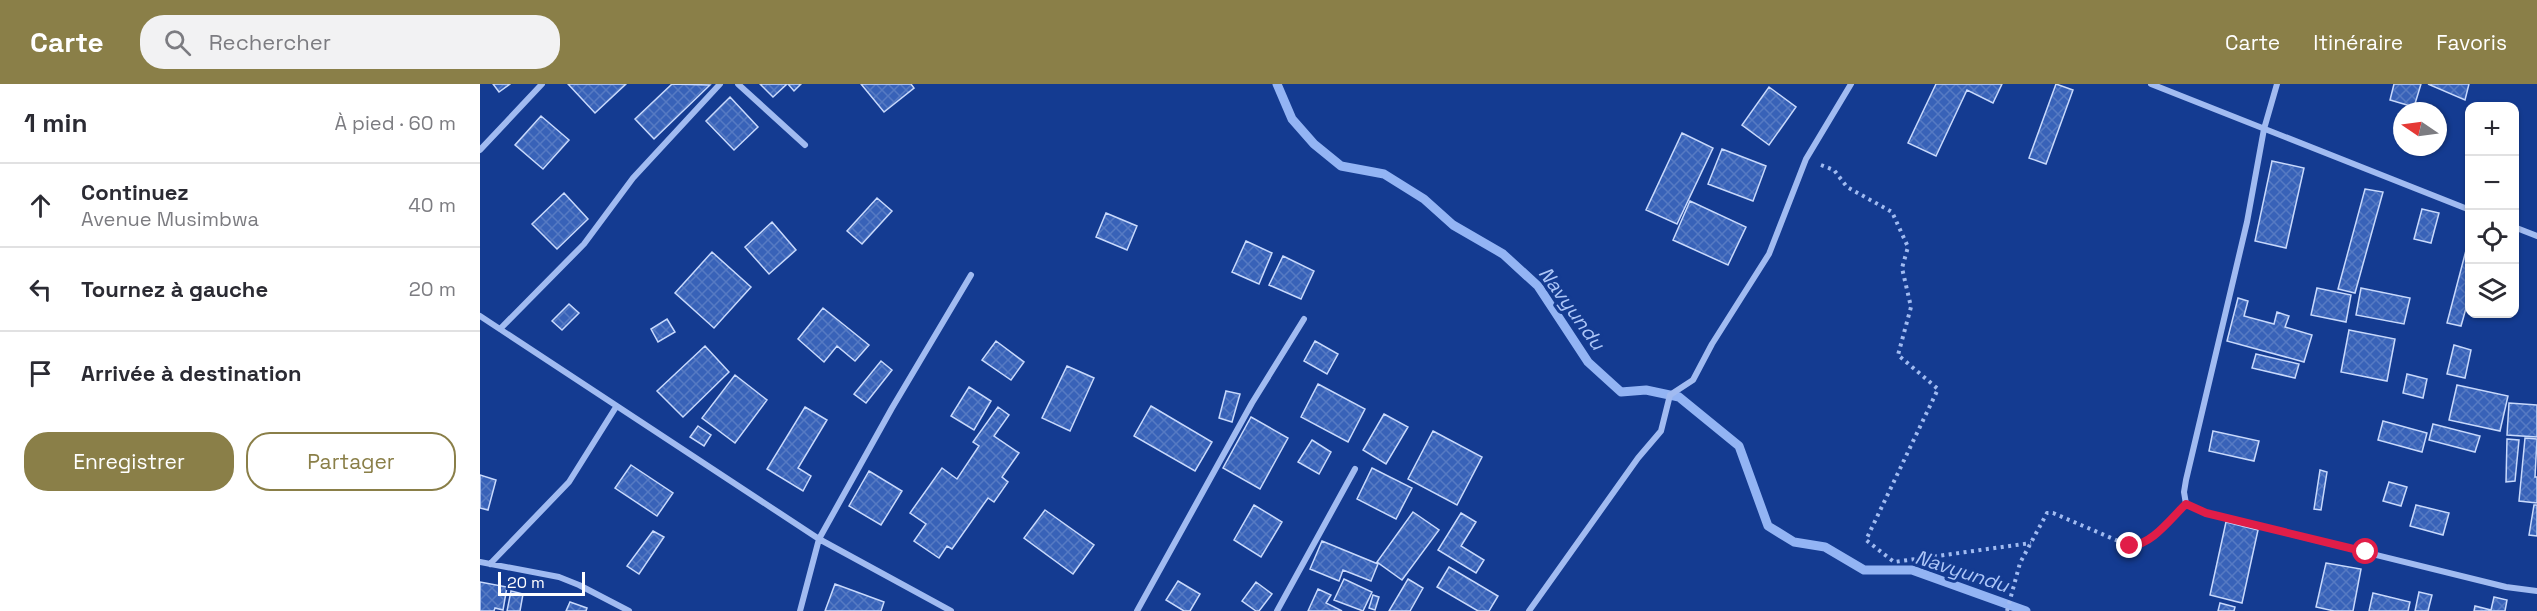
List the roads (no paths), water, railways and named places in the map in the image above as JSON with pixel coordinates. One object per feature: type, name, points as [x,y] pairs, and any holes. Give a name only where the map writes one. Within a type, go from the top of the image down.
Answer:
[{"type":"street","points":[[480,150],[542,84]]},
{"type":"street","points":[[500,329],[584,243],[633,178],[720,84]]},
{"type":"street","points":[[738,84],[805,145]]},
{"type":"street","points":[[1529,611],[1638,458],[1660,431],[1670,395],[1693,380],[1712,344],[1769,254],[1806,159],[1851,84]]},
{"type":"street","points":[[2151,84],[2465,208]]},
{"type":"street","points":[[2277,84],[2264,129],[2244,233],[2186,480],[2184,492],[2186,504],[2206,513],[2506,587],[2537,591]]},
{"type":"street","points":[[2519,229],[2537,236]]},
{"type":"street","points":[[800,611],[804,604],[819,539],[970,275]]},
{"type":"street","points":[[480,316],[819,539],[951,611]]},
{"type":"street","points":[[1137,611],[1252,403],[1304,319]]},
{"type":"street","points":[[490,564],[569,482],[616,407]]},
{"type":"street","points":[[1276,611],[1355,468]]},
{"type":"street","points":[[480,562],[559,578],[579,585],[629,611]]},
{"type":"waterway","name":"Navyundu","points":[[1277,84],[1292,119],[1314,144],[1341,166],[1384,174],[1424,199],[1453,225],[1503,254],[1538,286],[1588,362],[1621,392],[1646,390],[1679,397],[1739,446],[1768,526],[1794,542],[1825,547],[1864,570],[1912,570],[2026,611]]}]
